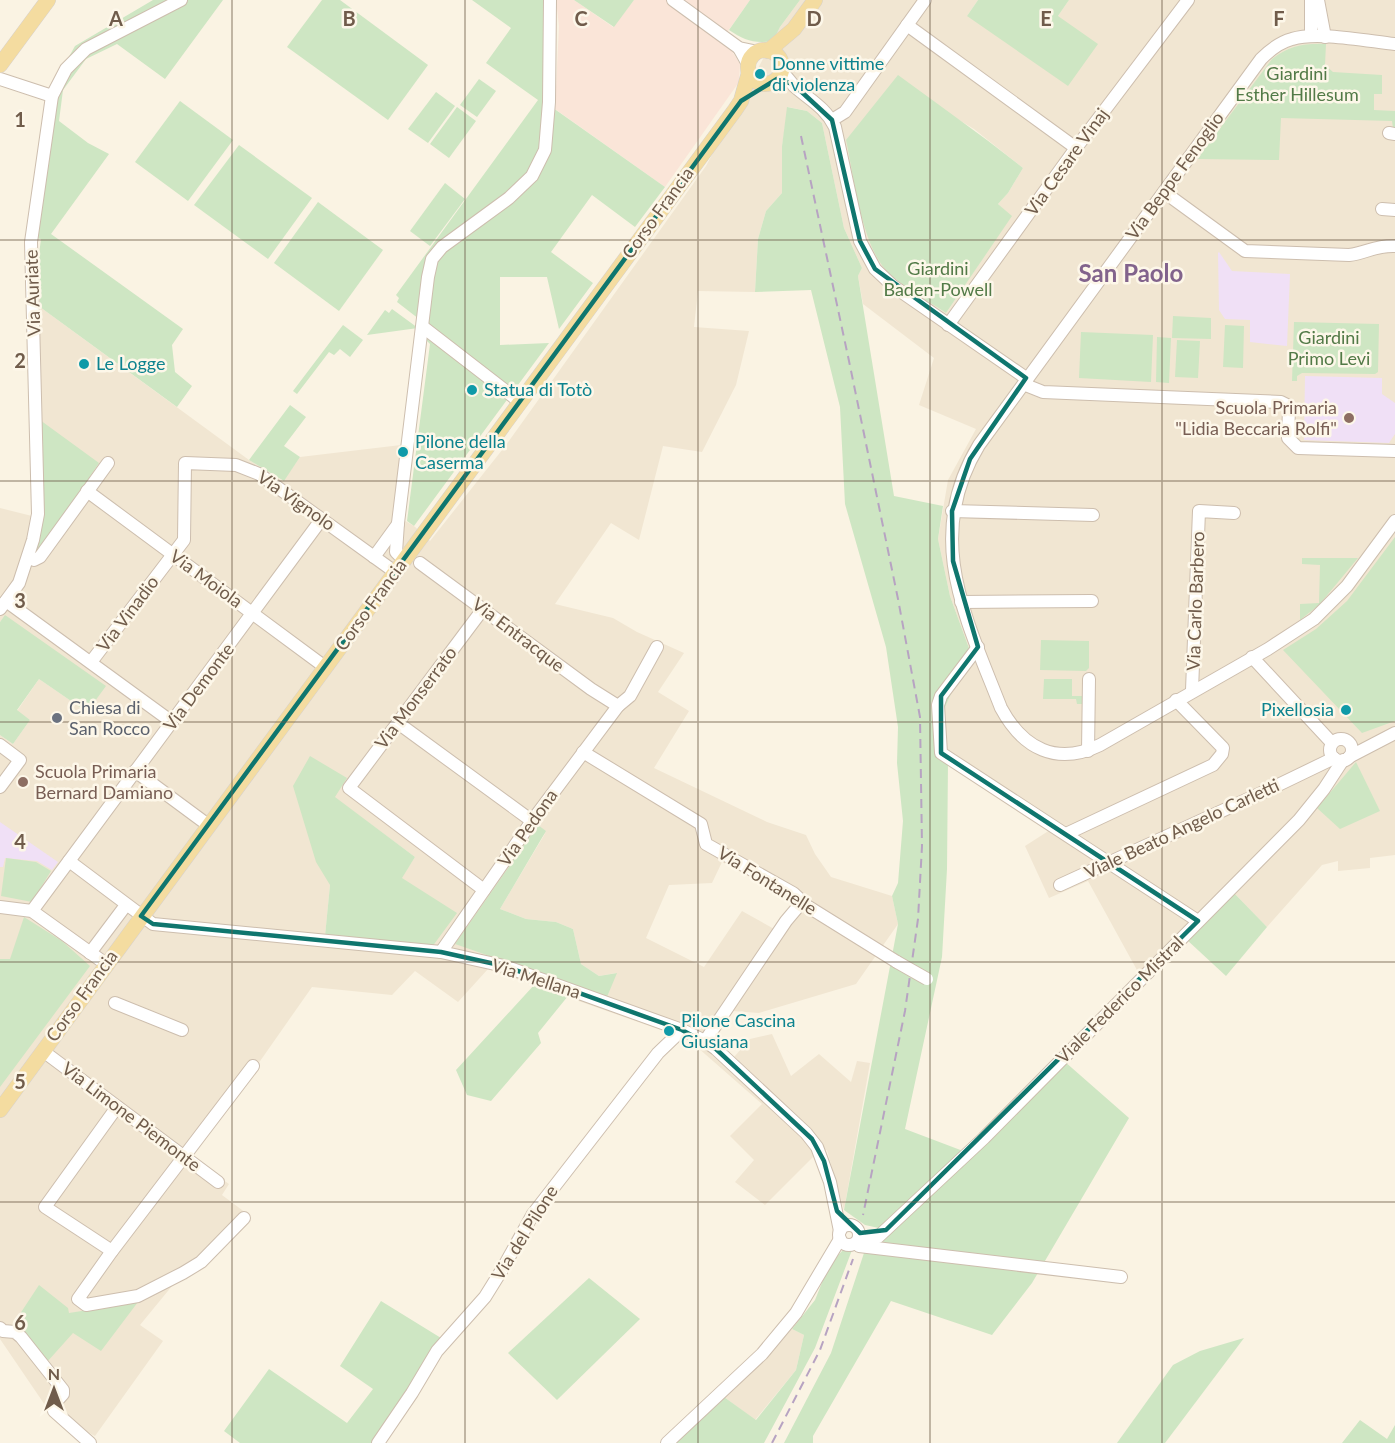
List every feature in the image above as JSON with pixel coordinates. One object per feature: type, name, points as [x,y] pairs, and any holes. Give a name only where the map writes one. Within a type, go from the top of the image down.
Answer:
[{"type":"main road","points":[[0,65],[48,0]]},
{"type":"main road","name":"Corso Francia","points":[[0,1110],[815,0]]},
{"type":"street","name":"Via Auriate","points":[[3,605],[17,586],[28,557],[39,507],[31,242],[52,96],[66,69],[86,49],[181,0]]},
{"type":"street","points":[[399,566],[396,552],[398,523],[432,259],[442,247],[509,198],[532,176],[545,150],[549,102],[550,0]]},
{"type":"street","points":[[673,0],[820,105],[832,120],[837,135],[860,241],[874,269],[892,286],[1026,378],[1028,386],[1043,392],[1281,402],[1289,409],[1288,438],[1298,448],[1395,451]]},
{"type":"street","points":[[832,120],[845,112],[925,0]]},
{"type":"street","name":"Via Cesare Vinaj","points":[[948,325],[1076,148],[1188,0]]},
{"type":"street","points":[[1311,0],[1311,36]]},
{"type":"street","points":[[1318,0],[1325,37]]},
{"type":"street","points":[[907,26],[1076,148]]},
{"type":"street","name":"Via Beppe Fenoglio","points":[[1088,751],[1072,755],[1051,753],[1039,748],[1013,728],[1000,708],[961,602],[953,561],[952,511],[963,474],[970,459],[1026,378],[1269,51],[1289,40],[1311,36],[1395,44]]},
{"type":"street","points":[[0,79],[52,96]]},
{"type":"street","points":[[1164,192],[1240,249],[1251,253],[1349,255],[1358,254],[1377,246],[1395,246]]},
{"type":"street","points":[[423,327],[520,402]]},
{"type":"street","points":[[28,557],[38,559],[108,463]]},
{"type":"street","name":"Via Vignolo","points":[[185,463],[225,464],[247,468],[259,474],[374,557],[399,566]]},
{"type":"street","name":"Via Vinadio","points":[[91,662],[184,540],[185,463]]},
{"type":"street","name":"Via Moiola","points":[[87,491],[325,667]]},
{"type":"street","points":[[952,511],[1093,514]]},
{"type":"street","name":"Via Carlo Barbero","points":[[1192,690],[1199,511],[1234,513]]},
{"type":"street","name":"Via Demonte","points":[[32,911],[321,520]]},
{"type":"street","points":[[1088,751],[1314,619],[1347,586],[1395,521]]},
{"type":"street","points":[[374,557],[398,523]]},
{"type":"street","name":"Via Entracque","points":[[420,563],[591,689],[618,706]]},
{"type":"street","points":[[961,602],[1092,601]]},
{"type":"street","points":[[3,605],[91,662],[172,722]]},
{"type":"street","name":"Via Monserrato","points":[[483,609],[350,788],[484,890]]},
{"type":"street","name":"Via Pedona","points":[[441,952],[532,821],[618,706],[630,696],[657,647]]},
{"type":"street","points":[[978,647],[941,696],[938,705],[941,753],[1198,921]]},
{"type":"street","points":[[1252,657],[1332,743],[1341,739],[1344,755]]},
{"type":"street","points":[[1088,751],[1089,679]]},
{"type":"street","points":[[1066,834],[1213,765],[1222,754],[1223,748],[1176,700]]},
{"type":"street","points":[[398,723],[532,821]]},
{"type":"street","name":"Viale Federico Mistral","points":[[849,1237],[878,1237],[886,1230],[984,1138],[1299,820],[1340,767],[1344,755],[1395,733]]},
{"type":"street","points":[[0,745],[20,760],[0,788]]},
{"type":"street","name":"Via Fontanelle","points":[[583,752],[701,824],[706,844],[793,893],[802,902],[897,962],[930,980]]},
{"type":"street","name":"Viale Beato Angelo Carletti","points":[[1060,885],[1344,755]]},
{"type":"street","points":[[135,771],[208,825]]},
{"type":"street","points":[[1303,773],[1314,772],[1321,776],[1321,792]]},
{"type":"street","name":"Via Mellana","points":[[69,861],[153,924],[441,952],[504,966],[682,1030],[705,1041],[812,1139],[824,1161],[837,1211],[849,1237]]},
{"type":"street","points":[[705,1041],[786,921],[802,902]]},
{"type":"street","points":[[90,953],[126,905]]},
{"type":"street","points":[[0,907],[32,911],[106,964]]},
{"type":"street","points":[[115,1003],[182,1030]]},
{"type":"street","name":"Via del Pilone","points":[[378,1443],[412,1393],[436,1351],[485,1297],[533,1214],[658,1053],[682,1030]]},
{"type":"street","name":"Via Limone Piemonte","points":[[43,1051],[218,1182]]},
{"type":"street","points":[[244,1218],[201,1262],[138,1296],[86,1305],[78,1299],[253,1066]]},
{"type":"street","points":[[112,1251],[45,1207],[117,1107]]},
{"type":"street","points":[[667,1443],[762,1354],[796,1314],[828,1261],[849,1237],[1121,1277]]},
{"type":"street","points":[[0,1328],[3,1331],[15,1332],[63,1390],[63,1394],[53,1405],[54,1411],[90,1443]]},
{"type":"highlighted area","points":[[777,79],[793,84],[832,120],[860,241],[875,269],[1026,378],[970,459],[952,511],[953,561],[978,647],[941,696],[941,753],[1198,921],[886,1230],[860,1233],[845,1220],[837,1211],[824,1161],[812,1139],[716,1049],[682,1030],[504,966],[441,952],[153,924],[141,916],[741,101]]},
{"type":"shaded area","points":[[556,0],[574,0],[613,27],[634,0],[750,0],[721,41],[730,48],[740,64],[739,82],[665,187],[555,109],[559,26]]},
{"type":"shaded area","points":[[800,0],[978,0],[967,16],[1058,16],[1069,0],[1395,0],[1395,855],[1370,858],[1370,868],[1338,871],[1338,861],[1322,865],[1267,927],[1233,892],[1143,981],[1088,881],[1049,898],[1025,846],[1050,830],[948,762],[943,712],[970,651],[950,596],[938,539],[948,480],[976,429],[919,405],[934,358],[863,304],[858,276],[862,268],[844,228],[822,123],[807,111],[788,107],[782,146],[782,193],[766,211],[758,239],[755,292],[698,291],[694,327],[749,331],[736,385],[702,452],[663,446],[639,540],[611,523],[555,604],[613,618],[637,632],[684,653],[658,692],[689,711],[654,768],[767,822],[806,835],[815,854],[831,877],[892,896],[898,924],[856,984],[759,1013],[733,1011],[714,1038],[734,1057],[750,1039],[772,1034],[791,1076],[819,1054],[851,1082],[857,1061],[870,1063],[844,1210],[827,1150],[817,1153],[765,1205],[735,1182],[754,1160],[730,1136],[762,1104],[689,1040],[488,969],[458,1002],[415,971],[392,995],[312,987],[192,1158],[229,1184],[222,1195],[250,1216],[212,1258],[172,1286],[140,1325],[163,1341],[95,1436],[49,1411],[0,1339],[0,735],[13,744],[30,720],[17,711],[39,679],[87,712],[5,616],[0,622],[0,508],[32,516],[31,310],[40,307],[249,460],[283,481],[300,457],[401,445],[395,515],[414,526],[430,541],[506,445],[706,166],[780,27]],"holes":[[[954,117],[974,129],[1023,168],[1008,193],[998,204],[1011,216],[946,313],[900,282],[885,268]],[[310,756],[334,797],[415,857],[401,878],[456,913],[325,936],[330,885]],[[546,832],[500,909],[526,919],[556,922],[573,929],[581,964],[599,976],[616,973],[607,997],[456,944]],[[722,862],[788,897],[795,904],[776,930],[742,911],[704,967],[646,938],[669,885],[712,883]]]},
{"type":"shaded area","points":[[1219,252],[1232,271],[1290,274],[1287,346],[1250,342],[1250,320],[1225,319],[1219,310]]},
{"type":"shaded area","name":"Scuola Primaria \"Lidia Beccaria Rolfi\"","points":[[1305,376],[1382,378],[1382,394],[1395,403],[1395,434],[1389,443],[1304,440]]},
{"type":"shaded area","points":[[0,822],[58,862],[52,870],[37,861],[5,858],[3,867],[0,867]]},
{"type":"shaded area","points":[[792,1329],[804,1335],[796,1370],[755,1420],[724,1397]]},
{"type":"green space","points":[[153,0],[223,0],[165,79],[117,44],[86,59],[63,90],[59,121],[88,143],[109,154],[51,234],[183,329],[172,345],[175,372],[192,386],[177,407],[40,307],[41,239],[29,237],[48,89],[52,87],[75,46]]},
{"type":"green space","points":[[322,0],[340,0],[428,65],[388,120],[287,47]]},
{"type":"green space","points":[[472,0],[545,0],[546,103],[665,187],[635,227],[592,195],[551,252],[593,283],[559,329],[547,277],[500,277],[500,345],[549,343],[414,526],[407,521],[430,344],[426,340],[430,293],[438,257],[433,247],[427,265],[419,319],[397,302],[399,298],[396,295],[538,100],[486,63],[511,28]]},
{"type":"green space","points":[[574,0],[634,0],[614,27]]},
{"type":"green space","points":[[750,0],[800,0],[780,27],[773,41],[760,42],[745,39],[729,30]]},
{"type":"green space","points":[[978,0],[1069,0],[1058,16],[1098,44],[1068,86],[967,16]]},
{"type":"green space","name":"Giardini Esther Hillesum","points":[[1326,44],[1325,65],[1333,72],[1382,75],[1382,94],[1374,94],[1374,110],[1395,111],[1395,128],[1393,128],[1392,121],[1281,118],[1279,160],[1197,159],[1272,59],[1297,46]]},
{"type":"green space","name":"Giardini Baden-Powell","points":[[898,75],[1023,168],[1008,193],[998,204],[1012,216],[946,313],[906,287],[885,269],[877,257],[864,226],[856,190],[846,140]]},
{"type":"green space","points":[[479,79],[496,91],[477,117],[460,105]]},
{"type":"green space","points":[[436,92],[455,106],[428,143],[408,129]]},
{"type":"green space","points":[[180,101],[233,140],[188,201],[135,162]]},
{"type":"green space","points":[[457,107],[476,121],[449,158],[430,144]]},
{"type":"green space","points":[[787,107],[807,111],[822,123],[844,228],[862,268],[858,276],[894,496],[943,506],[938,539],[950,596],[970,651],[943,712],[948,762],[947,869],[942,957],[905,1129],[971,1154],[1064,1061],[1129,1118],[1032,1283],[992,1335],[891,1301],[813,1436],[813,1443],[784,1443],[831,1353],[864,1253],[872,1254],[879,1228],[865,1225],[844,1210],[898,924],[892,896],[898,883],[903,821],[897,763],[898,727],[886,647],[845,504],[840,407],[811,290],[755,292],[758,239],[766,211],[782,193],[782,146]]},
{"type":"green space","points":[[239,145],[312,198],[268,259],[194,205]]},
{"type":"green space","points":[[445,183],[465,199],[430,246],[410,231]]},
{"type":"green space","points":[[318,202],[383,250],[339,311],[274,263]]},
{"type":"green space","points":[[392,309],[418,328],[367,335],[385,310],[389,313]]},
{"type":"green space","points":[[1173,316],[1211,318],[1211,339],[1172,338]]},
{"type":"green space","name":"Giardini Primo Levi","points":[[1294,322],[1379,324],[1378,372],[1375,374],[1302,373],[1297,376],[1297,381],[1292,381]]},
{"type":"green space","points":[[343,325],[363,340],[350,357],[340,349],[334,355],[329,352],[297,394],[293,391]]},
{"type":"green space","points":[[1225,325],[1244,326],[1243,368],[1223,367]]},
{"type":"green space","points":[[1081,332],[1153,335],[1151,382],[1079,378]]},
{"type":"green space","points":[[1157,337],[1171,338],[1169,383],[1156,382]]},
{"type":"green space","points":[[1177,340],[1200,341],[1198,378],[1175,377]]},
{"type":"green space","points":[[290,405],[306,417],[284,446],[300,457],[284,481],[249,460]]},
{"type":"green space","points":[[40,420],[99,463],[44,545],[35,554],[32,550],[44,507]]},
{"type":"green space","points":[[1395,537],[1395,721],[1362,733],[1283,650],[1316,629],[1347,601]]},
{"type":"green space","points":[[1302,558],[1358,558],[1319,605],[1300,620],[1300,604],[1319,603],[1320,565],[1302,564]]},
{"type":"green space","points":[[5,615],[106,686],[87,712],[39,679],[17,710],[30,720],[13,744],[0,735],[0,622]]},
{"type":"green space","points":[[1041,640],[1089,641],[1089,668],[1086,671],[1040,670]]},
{"type":"green space","points":[[1044,679],[1072,679],[1072,696],[1085,696],[1085,704],[1077,704],[1076,699],[1043,699]]},
{"type":"green space","points":[[310,756],[347,778],[335,797],[415,857],[402,878],[457,913],[432,947],[325,936],[330,885],[316,862],[293,786]]},
{"type":"green space","points":[[1356,762],[1380,811],[1340,829],[1317,808]]},
{"type":"green space","points":[[538,825],[546,831],[500,909],[526,919],[556,922],[573,929],[581,964],[599,976],[617,973],[607,997],[455,944]]},
{"type":"green space","points":[[6,858],[36,862],[51,871],[32,902],[1,896]]},
{"type":"green space","points":[[1233,892],[1267,927],[1226,976],[1186,939]]},
{"type":"green space","points":[[24,917],[62,941],[90,966],[0,1087],[0,959],[10,959]]},
{"type":"green space","points":[[535,984],[568,996],[538,1033],[541,1043],[491,1101],[467,1095],[456,1070]]},
{"type":"green space","points":[[843,1250],[852,1250],[815,1348],[764,1443],[675,1443],[724,1397],[756,1420],[796,1370],[804,1335],[792,1329],[815,1300],[829,1265]]},
{"type":"green space","points":[[589,1278],[640,1319],[557,1400],[508,1353]]},
{"type":"green space","points":[[39,1285],[68,1308],[69,1313],[138,1302],[101,1351],[73,1333],[47,1362],[12,1326]]},
{"type":"green space","points":[[381,1301],[441,1338],[374,1443],[240,1443],[224,1431],[269,1369],[347,1423],[373,1389],[340,1366]]},
{"type":"green space","points":[[1244,1338],[1165,1443],[1117,1443],[1173,1365],[1200,1351]]},
{"type":"green space","points":[[1360,1420],[1387,1439],[1395,1425],[1395,1443],[1342,1443]]},
{"type":"railway","points":[[801,136],[898,599],[920,717],[922,846],[918,919],[905,1011],[863,1215]]},
{"type":"railway","points":[[772,1443],[820,1350],[853,1259]]},
{"type":"place","name":"Donne vittime di violenza","points":[[760,74]]},
{"type":"place","name":"Le Logge","points":[[84,364]]},
{"type":"place","name":"Statua di Totò","points":[[472,390]]},
{"type":"place","name":"Scuola Primaria \"Lidia Beccaria Rolfi\"","points":[[1349,418]]},
{"type":"place","name":"Pilone della Caserma","points":[[403,452]]},
{"type":"place","name":"Pixellosia","points":[[1346,710]]},
{"type":"place","name":"Chiesa di San Rocco","points":[[57,718]]},
{"type":"place","name":"Scuola Primaria Bernard Damiano","points":[[23,782]]},
{"type":"place","name":"Pilone Cascina Giusiana","points":[[669,1031]]},
{"type":"district","name":"San Paolo","points":[[1131,274]]}]
